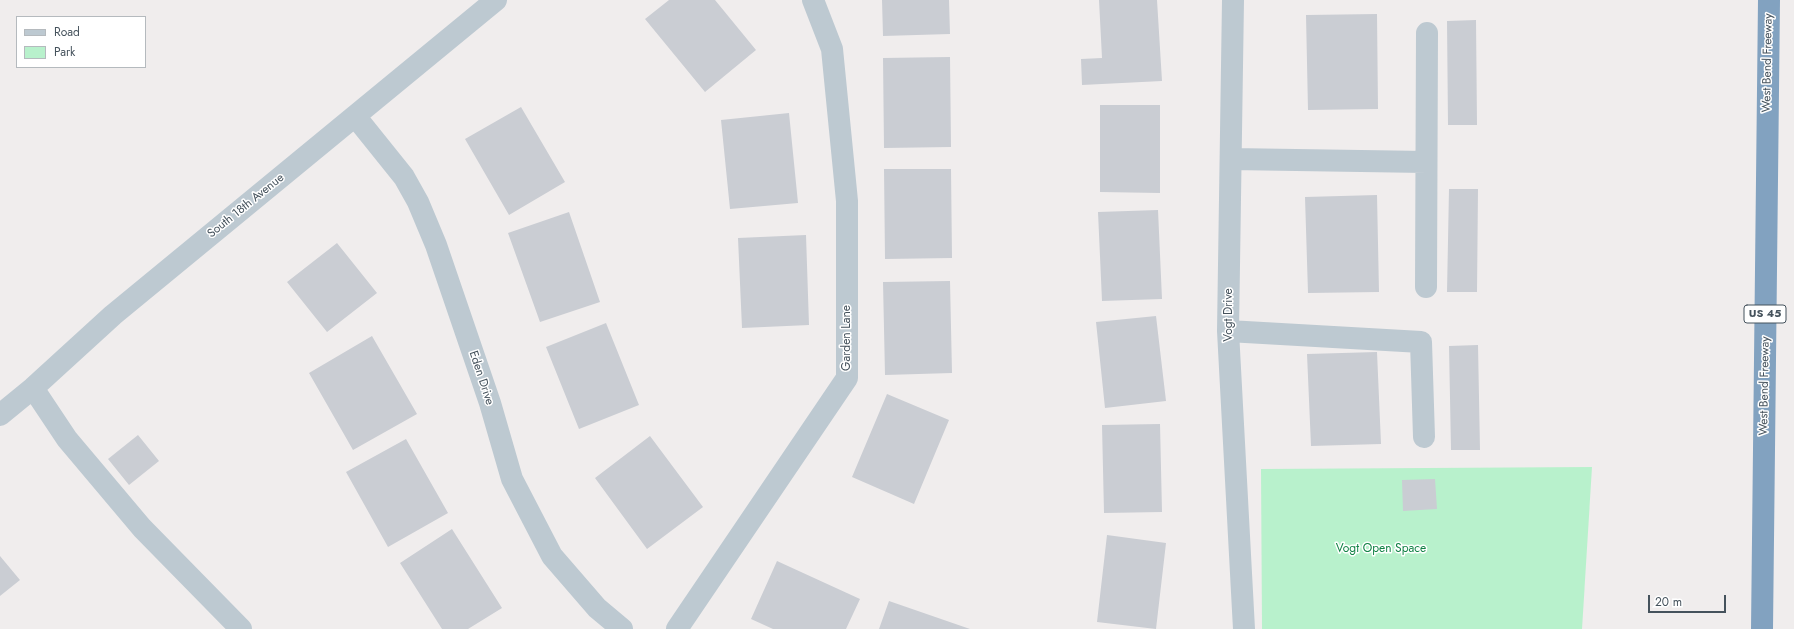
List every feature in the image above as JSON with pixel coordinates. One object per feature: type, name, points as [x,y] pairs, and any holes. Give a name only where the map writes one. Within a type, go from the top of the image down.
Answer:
[{"type":"highway","name":"West Bend Freeway","points":[[1762,629],[1769,0]]},
{"type":"street","name":"South 18th Avenue","points":[[0,415],[33,388],[113,315],[496,0]]},
{"type":"street","name":"Garden Lane","points":[[677,629],[846,378],[847,201],[832,49],[813,0]]},
{"type":"street","name":"Vogt Drive","points":[[1233,0],[1228,331],[1244,629]]},
{"type":"street","points":[[1426,287],[1427,33]]},
{"type":"street","name":"Eden Drive","points":[[355,116],[404,177],[418,202],[436,245],[516,486],[552,556],[597,608],[622,629]]},
{"type":"street","points":[[1231,159],[1426,162]]},
{"type":"street","points":[[1228,331],[1421,342],[1424,436]]},
{"type":"street","points":[[33,388],[67,440],[142,528],[241,629]]},
{"type":"green space","name":"Vogt Open Space","points":[[1592,467],[1582,629],[1262,629],[1261,469]]},
{"type":"building","points":[[669,0],[715,0],[756,50],[705,92],[645,19]]},
{"type":"building","points":[[882,0],[949,0],[950,34],[883,36]]},
{"type":"building","points":[[1099,0],[1157,0],[1162,81],[1082,85],[1081,59],[1102,58]]},
{"type":"building","points":[[1377,14],[1378,109],[1308,110],[1306,15]]},
{"type":"building","points":[[1476,20],[1477,125],[1448,125],[1447,21]]},
{"type":"building","points":[[950,57],[951,147],[884,148],[883,58]]},
{"type":"building","points":[[1100,105],[1160,105],[1160,193],[1100,192]]},
{"type":"building","points":[[521,107],[565,182],[509,215],[465,139]]},
{"type":"building","points":[[789,113],[798,203],[730,209],[721,120]]},
{"type":"building","points":[[884,169],[951,169],[952,258],[885,259]]},
{"type":"building","points":[[1449,189],[1478,189],[1477,292],[1447,292]]},
{"type":"building","points":[[1377,195],[1379,292],[1308,293],[1305,197]]},
{"type":"building","points":[[1158,210],[1162,299],[1102,301],[1098,212]]},
{"type":"building","points":[[569,212],[600,302],[540,322],[508,233]]},
{"type":"building","points":[[806,235],[809,325],[742,328],[738,238]]},
{"type":"building","points":[[337,243],[377,293],[327,332],[287,282]]},
{"type":"building","points":[[950,281],[952,373],[885,375],[883,282]]},
{"type":"building","points":[[1156,316],[1166,401],[1105,408],[1096,322]]},
{"type":"building","points":[[606,323],[639,405],[579,429],[546,347]]},
{"type":"building","points":[[372,336],[417,414],[353,450],[309,373]]},
{"type":"building","points":[[1478,345],[1480,450],[1451,450],[1449,346]]},
{"type":"building","points":[[1377,352],[1381,444],[1311,446],[1307,354]]},
{"type":"building","points":[[887,394],[949,420],[914,504],[852,477]]},
{"type":"building","points":[[1160,424],[1162,512],[1104,513],[1102,425]]},
{"type":"building","points":[[138,435],[159,461],[129,485],[108,459]]},
{"type":"building","points":[[650,436],[703,507],[647,549],[595,478]]},
{"type":"building","points":[[406,439],[448,513],[388,547],[346,472]]},
{"type":"building","points":[[1435,479],[1437,509],[1403,511],[1402,480]]},
{"type":"building","points":[[452,529],[502,608],[468,629],[442,629],[400,563]]},
{"type":"building","points":[[1107,535],[1166,543],[1156,629],[1097,622]]},
{"type":"building","points":[[0,556],[20,580],[0,596]]},
{"type":"building","points":[[777,561],[860,599],[846,629],[773,629],[751,619]]},
{"type":"building","points":[[889,601],[970,629],[879,629]]}]
